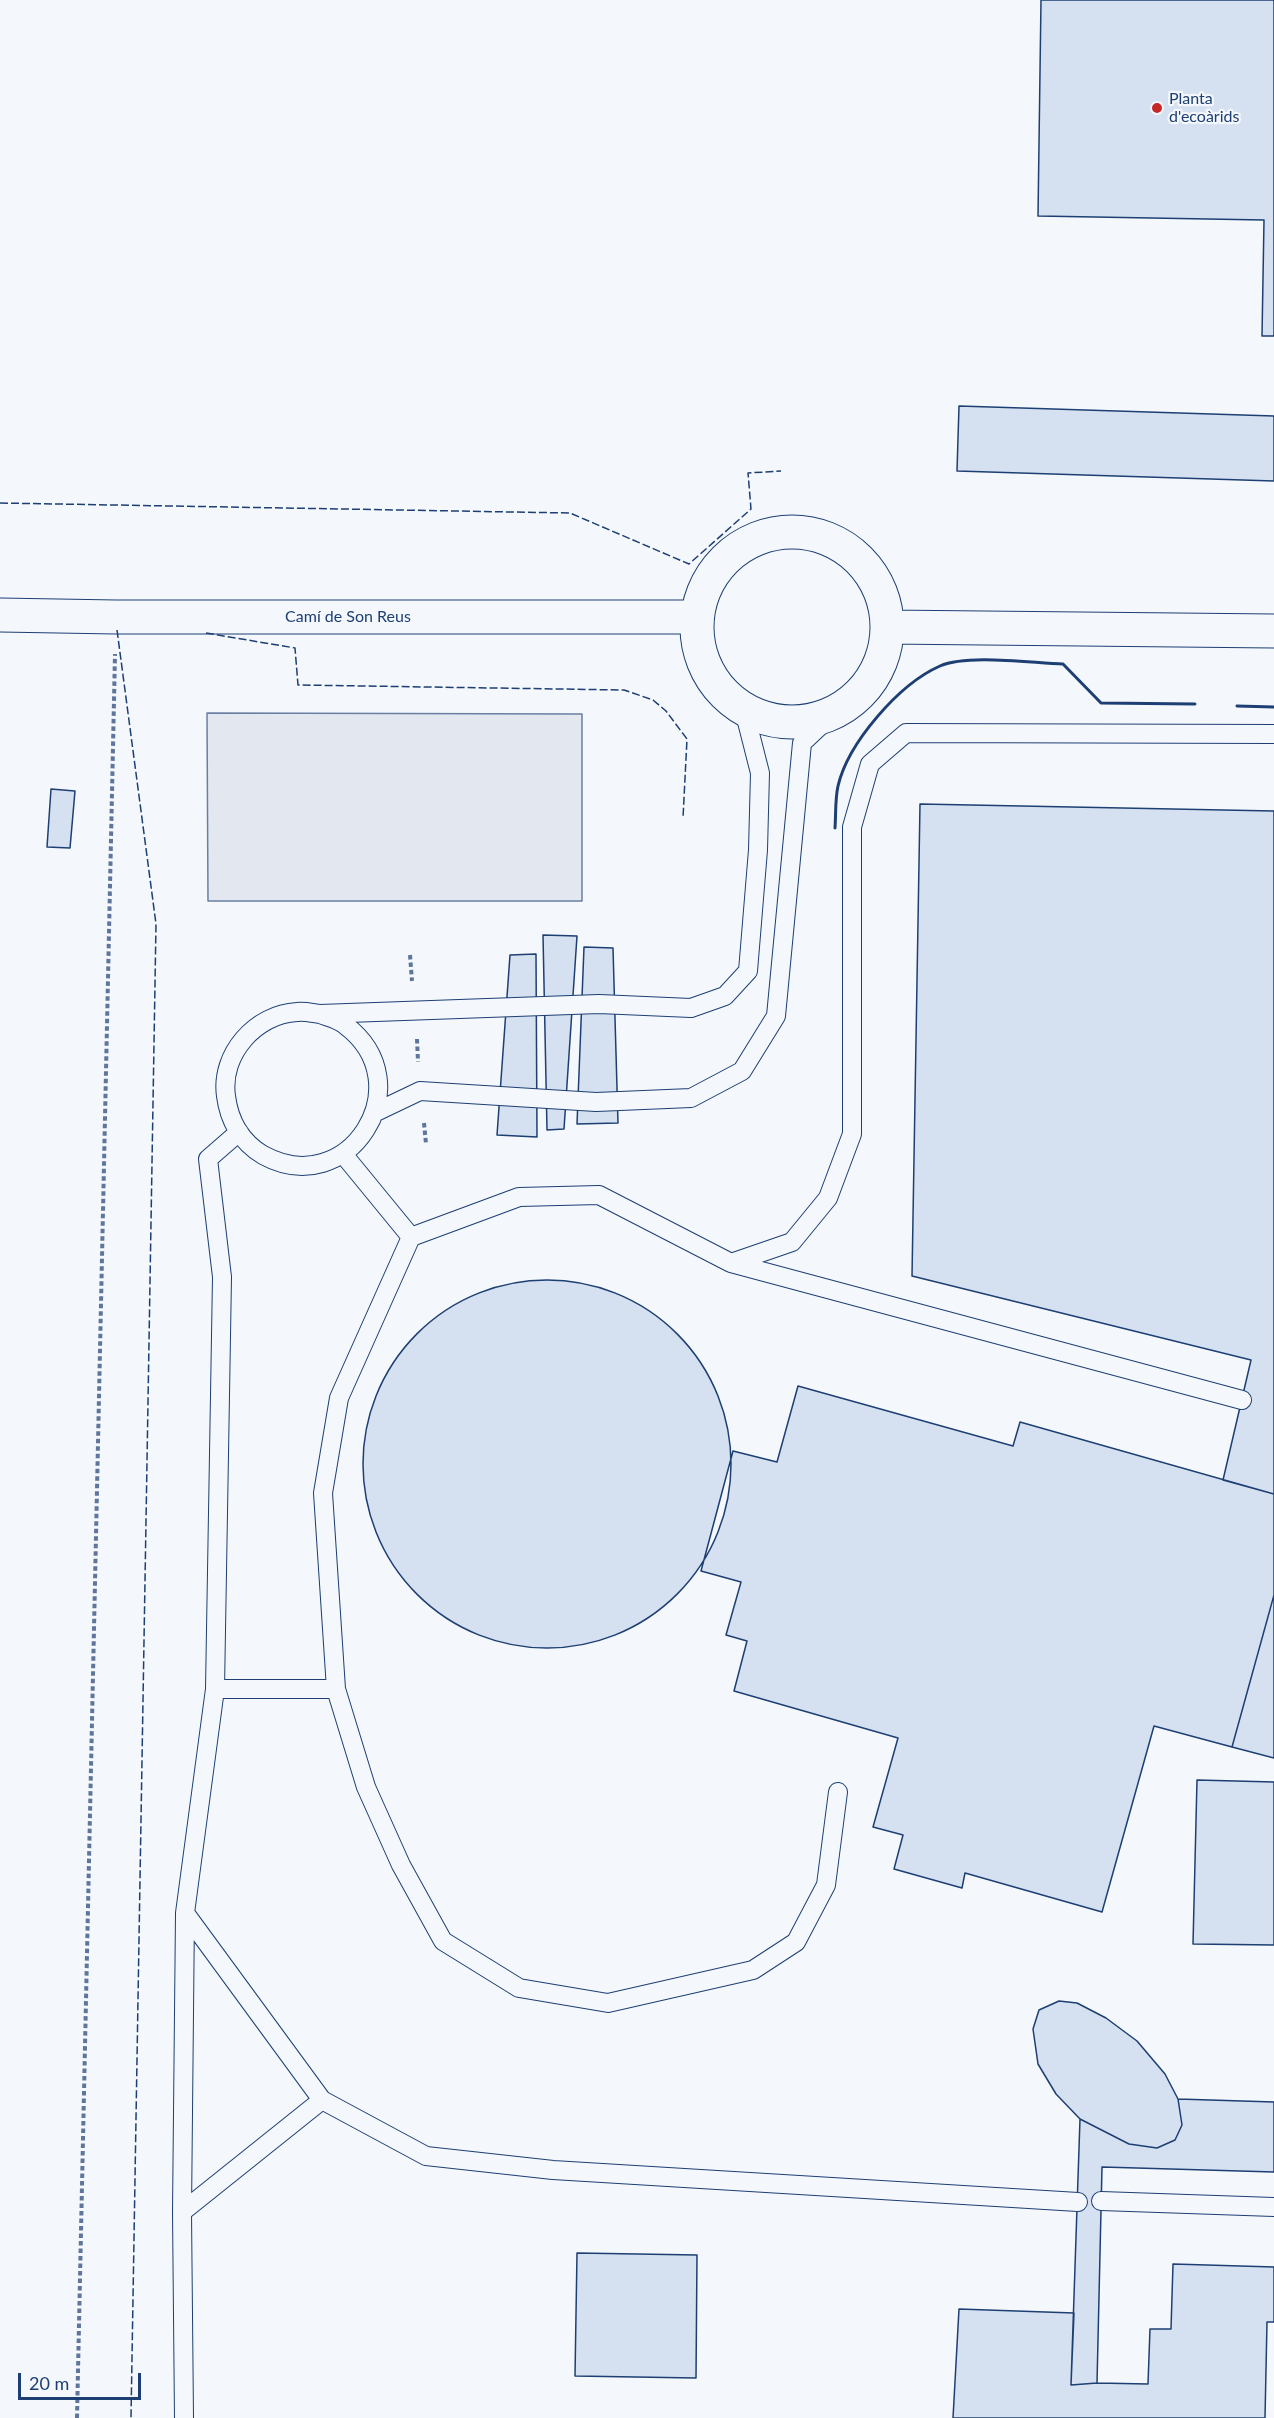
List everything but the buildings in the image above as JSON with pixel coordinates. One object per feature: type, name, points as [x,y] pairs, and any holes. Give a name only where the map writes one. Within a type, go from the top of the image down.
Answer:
[{"type":"street","points":[[807,533],[833,542],[855,556],[872,577],[883,601],[887,627],[884,653],[873,677],[857,697],[835,712],[806,722],[774,721],[744,710],[723,693],[707,671],[698,645],[697,617],[704,589],[720,565],[741,546],[768,535],[807,533]]},
{"type":"street","name":"Camí de Son Reus","points":[[0,615],[697,617]]},
{"type":"street","points":[[887,627],[1274,631]]},
{"type":"lane","points":[[320,1014],[343,1023],[362,1040],[374,1062],[379,1087],[376,1112],[363,1136],[343,1154],[322,1163],[298,1166],[275,1161],[254,1150],[238,1132],[228,1112],[225,1089],[228,1066],[238,1045],[254,1028],[274,1017],[297,1012],[320,1014],[599,1004],[691,1008],[725,996],[748,971],[758,850],[760,773],[744,710]]},
{"type":"lane","points":[[376,1112],[420,1091],[596,1102],[691,1098],[742,1071],[776,1016],[802,743],[835,712]]},
{"type":"lane","points":[[731,1263],[792,1242],[828,1198],[852,1134],[852,827],[870,764],[906,733],[1274,734]]},
{"type":"lane","points":[[184,2418],[182,2212],[185,1913],[215,1689],[222,1277],[208,1159],[238,1132]]},
{"type":"lane","points":[[343,1154],[411,1237]]},
{"type":"lane","points":[[838,1792],[826,1885],[796,1942],[753,1970],[608,2003],[519,1988],[443,1941],[401,1865],[366,1787],[336,1689],[322,1493],[339,1398],[411,1237],[519,1197],[599,1195],[731,1263],[1242,1400]]},
{"type":"lane","points":[[215,1689],[336,1689]]},
{"type":"lane","points":[[185,1913],[322,2100],[426,2156],[553,2170],[1078,2202]]},
{"type":"lane","points":[[182,2212],[322,2100]]},
{"type":"lane","points":[[1101,2201],[1274,2207]]},
{"type":"path","points":[[77,2418],[116,617]]},
{"type":"path","points":[[410,955],[426,1144]]},
{"type":"shaded area","points":[[207,713],[582,714],[582,901],[208,901]]},
{"type":"fence","points":[[0,503],[570,513],[689,564],[751,509],[748,473],[781,471]]},
{"type":"fence","points":[[117,630],[156,924],[131,2418]]},
{"type":"fence","points":[[206,633],[295,648],[298,685],[624,690],[653,700],[666,711],[687,739],[683,818]]},
{"type":"wall","points":[[835,828],[838,786],[852,752],[877,717],[892,701],[908,686],[940,666],[967,660],[1063,664],[1101,703],[1195,704]]},
{"type":"wall","points":[[1237,706],[1274,707]]},
{"type":"place","name":"Planta d'ecoàrids","points":[[1157,108]]}]
